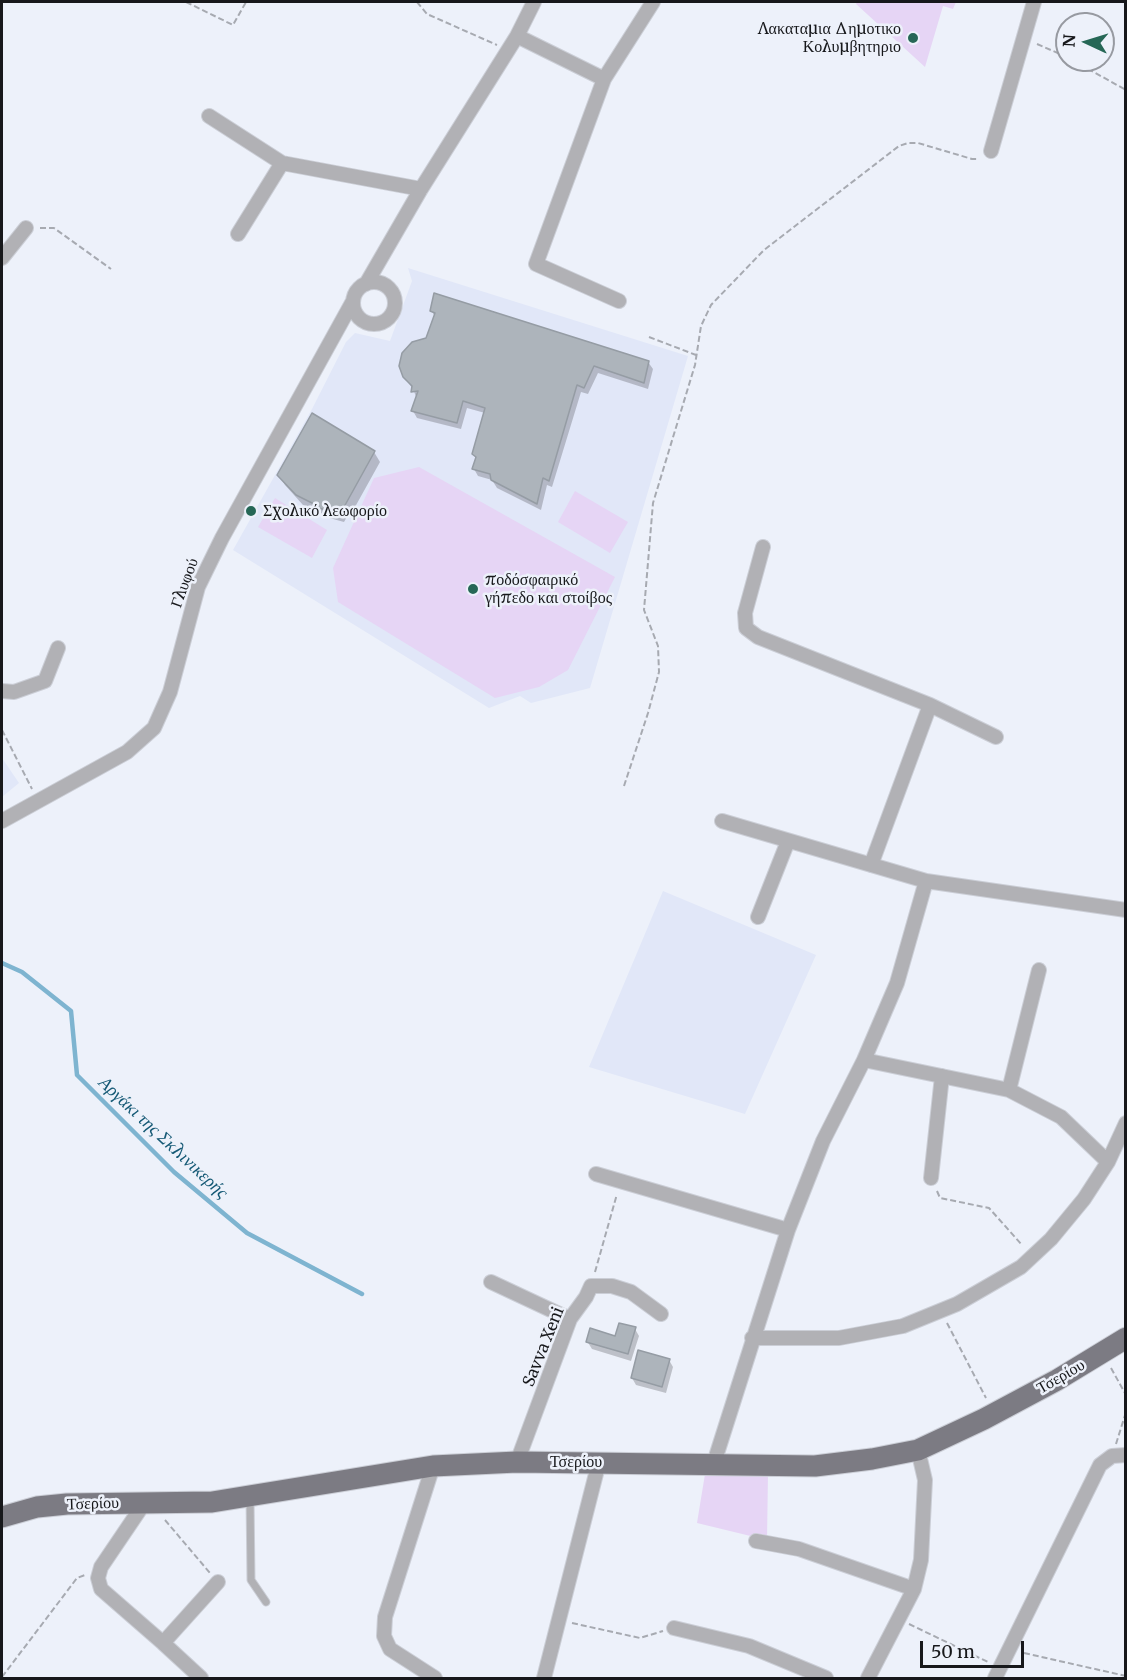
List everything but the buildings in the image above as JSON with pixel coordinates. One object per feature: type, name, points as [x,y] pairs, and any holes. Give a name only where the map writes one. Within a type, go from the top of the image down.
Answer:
[{"type":"main road","name":"Τσερίου","points":[[2,1517],[37,1507],[147,1502],[212,1502],[434,1466],[517,1462],[599,1462],[713,1466],[815,1466],[872,1459],[918,1450],[994,1414],[1057,1380],[1125,1338]]},
{"type":"street","points":[[366,284],[377,282],[387,286],[394,295],[395,306],[391,316],[383,323],[372,325],[362,320],[355,312],[353,301],[357,291],[366,284],[421,189],[517,36],[534,2]]},
{"type":"street","points":[[619,301],[536,264],[604,79],[653,2]]},
{"type":"street","points":[[991,151],[1034,2]]},
{"type":"street","points":[[517,36],[604,79]]},
{"type":"street","points":[[208,116],[282,163],[421,189]]},
{"type":"street","points":[[238,234],[282,163]]},
{"type":"street","points":[[2,258],[26,228]]},
{"type":"street","name":"Γλυφού","points":[[2,821],[127,752],[154,728],[170,692],[198,587],[222,538],[353,301]]},
{"type":"street","points":[[763,548],[745,613],[746,628],[758,637],[930,705],[996,737]]},
{"type":"street","points":[[2,691],[14,692],[45,681],[58,648]]},
{"type":"street","points":[[871,865],[930,705]]},
{"type":"street","points":[[722,821],[926,881],[1125,910]]},
{"type":"street","points":[[758,917],[788,841]]},
{"type":"street","points":[[713,1466],[788,1230],[823,1141],[864,1060],[897,983],[926,881]]},
{"type":"street","points":[[1009,1090],[1039,970]]},
{"type":"street","points":[[864,1060],[1009,1090],[1061,1118],[1108,1162]]},
{"type":"street","points":[[931,1178],[942,1076]]},
{"type":"street","points":[[752,1338],[839,1338],[903,1326],[957,1304],[1021,1267],[1051,1239],[1084,1199],[1108,1162],[1125,1123]]},
{"type":"street","points":[[596,1174],[788,1230]]},
{"type":"street","points":[[490,1282],[570,1319]]},
{"type":"street","points":[[591,1286],[612,1286],[632,1292],[661,1314]]},
{"type":"street","name":"Savva Xeni","points":[[517,1462],[570,1319],[591,1286]]},
{"type":"street","points":[[868,1678],[914,1589],[921,1560],[925,1480],[918,1450]]},
{"type":"street","points":[[998,1673],[1100,1465],[1119,1455]]},
{"type":"street","points":[[544,1678],[599,1462]]},
{"type":"street","points":[[434,1466],[385,1617],[384,1636],[390,1649],[435,1678]]},
{"type":"street","points":[[147,1502],[101,1567],[98,1578],[101,1589],[201,1678]]},
{"type":"street","points":[[756,1541],[799,1549],[914,1589]]},
{"type":"street","points":[[164,1643],[218,1582]]},
{"type":"street","points":[[674,1628],[749,1646],[826,1678]]},
{"type":"lane","points":[[250,1496],[252,1580],[266,1602]]},
{"type":"path","points":[[186,2],[233,25],[246,2]]},
{"type":"path","points":[[417,2],[427,14],[508,50]]},
{"type":"path","points":[[1023,39],[1055,52]]},
{"type":"path","points":[[1093,72],[1125,90]]},
{"type":"path","points":[[624,786],[659,672],[658,646],[644,610],[653,503],[696,355],[701,326],[711,305],[764,250],[899,146],[918,143],[972,159],[985,156],[991,151]]},
{"type":"path","points":[[26,228],[54,228],[111,269]]},
{"type":"path","points":[[649,338],[696,355]]},
{"type":"path","points":[[2,730],[38,800]]},
{"type":"path","points":[[931,1178],[940,1198],[989,1208],[1032,1257]]},
{"type":"path","points":[[591,1286],[621,1181]]},
{"type":"path","points":[[940,1310],[994,1414]]},
{"type":"path","points":[[1102,1353],[1125,1395]]},
{"type":"path","points":[[1119,1455],[1125,1412]]},
{"type":"path","points":[[147,1502],[218,1582]]},
{"type":"path","points":[[2,1677],[77,1578],[101,1567]]},
{"type":"path","points":[[899,1619],[998,1673]]},
{"type":"path","points":[[559,1620],[640,1638],[674,1628]]},
{"type":"path","points":[[1009,1650],[1125,1676]]},
{"type":"shaded area","name":"Λακαταμια Δημοτικο Κολυμβητηριο","points":[[857,2],[956,2],[953,9],[943,6],[925,67],[856,4]]},
{"type":"shaded area","points":[[408,268],[688,356],[590,688],[531,703],[520,696],[489,708],[233,550],[312,409],[346,342],[355,333],[390,341],[412,281]]},
{"type":"shaded area","name":"ποδόσφαιρικό γήπεδο και στοίβος","points":[[419,467],[615,577],[568,670],[539,687],[495,698],[338,602],[333,568],[374,478]]},
{"type":"shaded area","points":[[575,491],[628,522],[610,553],[558,522]]},
{"type":"shaded area","points":[[275,498],[327,530],[312,558],[258,527]]},
{"type":"shaded area","points":[[2,758],[19,783],[2,797]]},
{"type":"shaded area","points":[[663,891],[816,955],[745,1114],[589,1067]]},
{"type":"shaded area","points":[[705,1474],[768,1474],[767,1540],[697,1523]]},
{"type":"waterway","name":"Αργάκι της Σκλινικερής","points":[[2,963],[22,972],[71,1011],[77,1075],[174,1172],[247,1233],[362,1294]]},
{"type":"place","name":"Λακαταμια Δημοτικο Κολυμβητηριο","points":[[913,38]]},
{"type":"place","name":"Σχολικό λεωφορίο","points":[[251,511]]},
{"type":"place","name":"ποδόσφαιρικό γήπεδο και στοίβος","points":[[473,589]]}]
